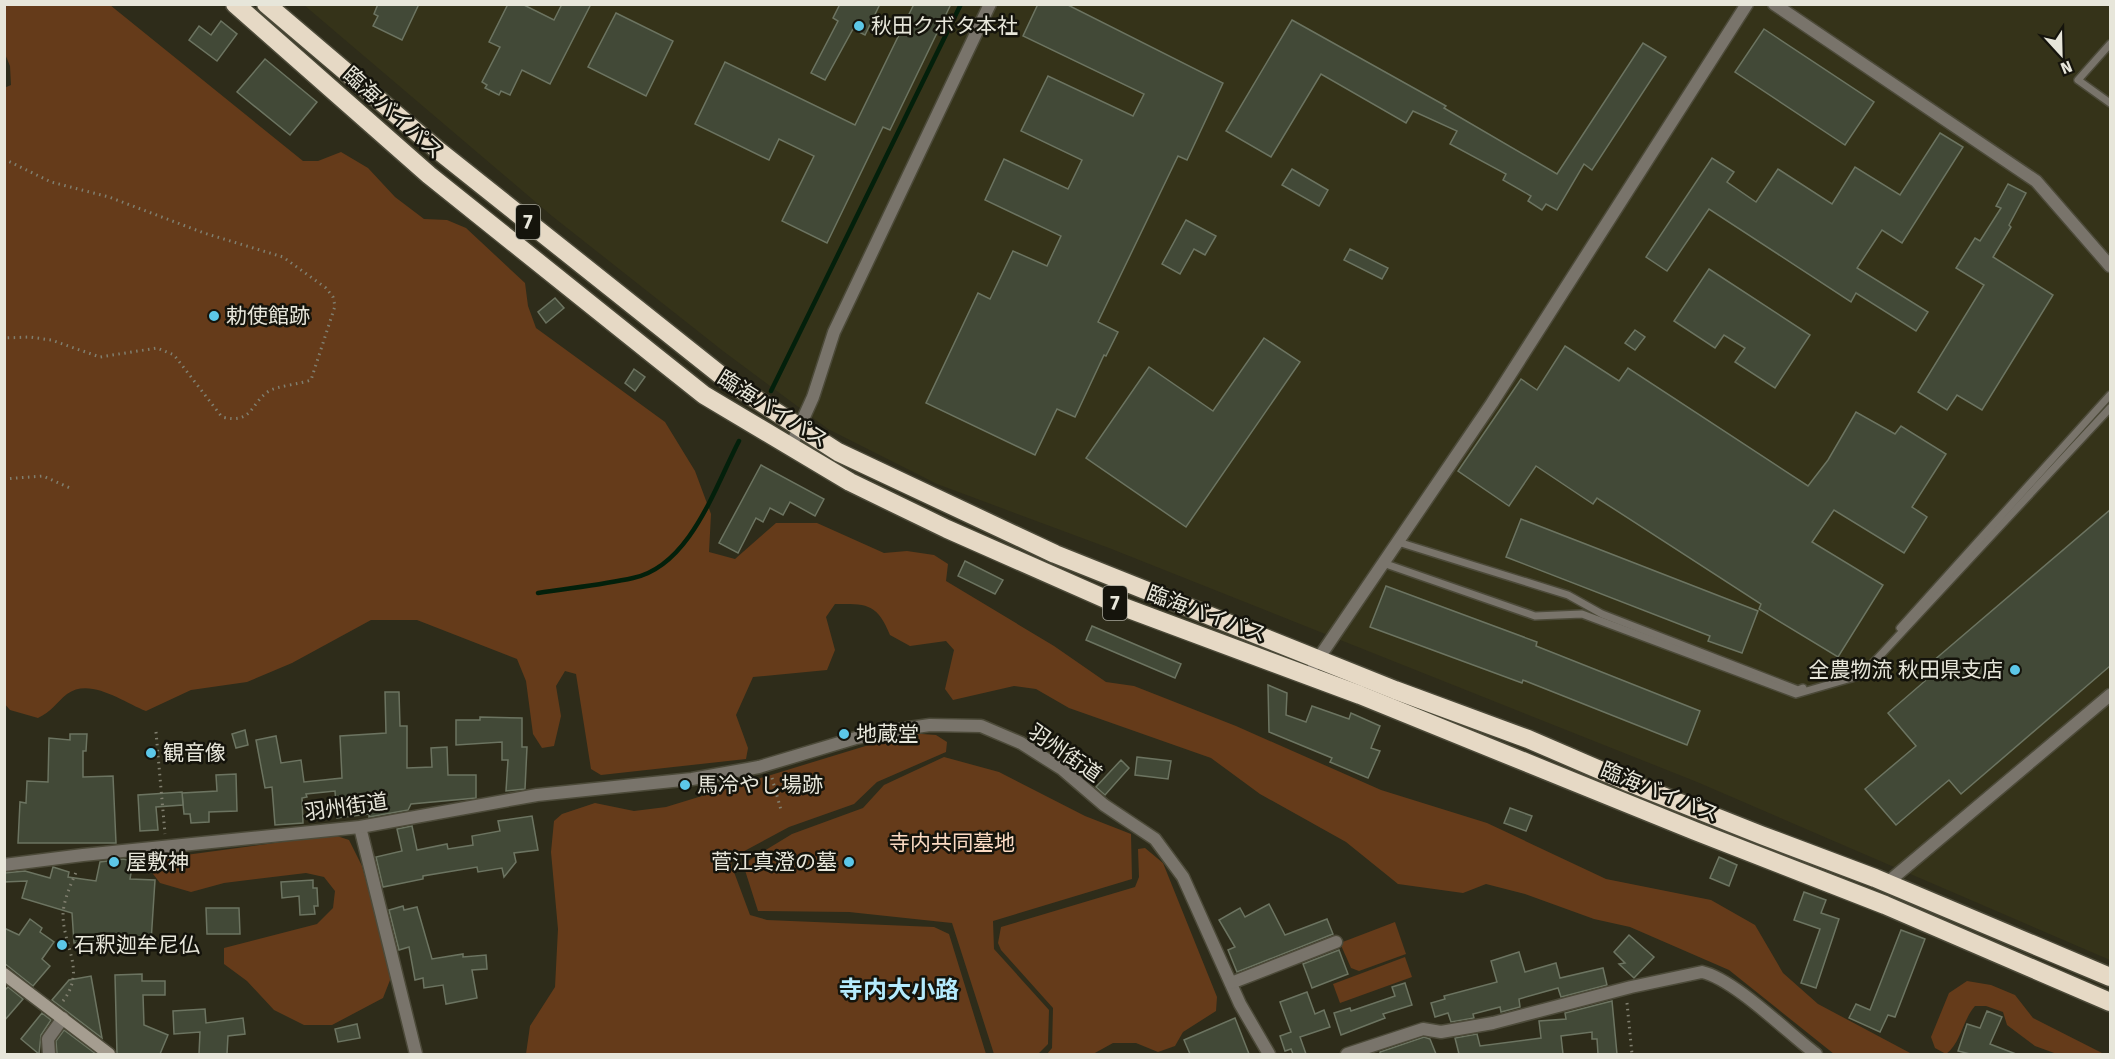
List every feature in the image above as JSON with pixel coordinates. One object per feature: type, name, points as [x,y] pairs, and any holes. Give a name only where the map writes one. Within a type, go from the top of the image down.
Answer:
[{"type":"highway","name":"臨海バイパス","points":[[235,4],[429,175],[546,271],[704,394],[790,448],[850,482],[947,529],[1116,604],[1306,676],[1885,904],[2110,1002]]},
{"type":"highway","name":"臨海バイパス","points":[[266,4],[430,144],[728,381],[848,457],[1055,554],[1318,659],[1528,739],[1641,788],[1887,883],[2110,977]]},
{"type":"street","points":[[790,448],[813,398],[834,332],[990,4]]},
{"type":"street","points":[[1306,676],[1498,393],[1747,4]]},
{"type":"street","points":[[1774,4],[2036,181],[2110,266]]},
{"type":"street","points":[[1887,883],[2110,695]]},
{"type":"street","name":"羽州街道","points":[[4,866],[83,855],[360,827],[537,795],[705,777],[769,764],[856,738],[930,725],[981,726],[1021,743],[1062,770],[1104,805],[1155,839],[1183,877],[1231,983],[1269,1054]]},
{"type":"street","points":[[360,827],[416,1054]]},
{"type":"street","points":[[1231,983],[1336,942]]},
{"type":"street","points":[[1347,1054],[1423,1029],[1442,1032],[1493,1023],[1702,972],[1712,974],[1816,1054]]},
{"type":"street","points":[[4,974],[109,1054]]},
{"type":"street","points":[[49,1054],[48,1039],[58,1015]]},
{"type":"lane","points":[[2110,44],[2078,80],[2110,103]]},
{"type":"lane","points":[[1398,542],[1568,596],[1602,614],[1798,690],[1862,670],[2110,395]]},
{"type":"lane","points":[[1383,563],[1535,616],[1582,614],[1796,694],[1863,675],[2110,408]]},
{"type":"path","points":[[4,159],[51,182],[109,197],[204,233],[283,257],[326,288],[335,306],[311,380],[269,391],[253,410],[234,420],[222,417],[174,355],[157,348],[100,357],[51,340],[30,337],[4,338]]},
{"type":"path","points":[[4,479],[43,476],[70,488]]},
{"type":"path","points":[[156,732],[166,848]]},
{"type":"path","points":[[769,764],[780,810]]},
{"type":"path","points":[[58,1015],[73,988],[74,975],[63,915],[68,893],[83,855]]},
{"type":"path","points":[[1625,989],[1632,1054]]},
{"type":"shaded area","points":[[304,5],[2110,5],[2110,960],[1697,782],[1109,548],[937,484],[828,429],[723,351],[552,216]]},
{"type":"green space","points":[[5,4],[110,5],[303,161],[318,161],[341,152],[368,168],[395,197],[424,219],[447,220],[466,228],[525,283],[528,306],[536,328],[665,422],[695,471],[711,514],[709,552],[735,559],[776,523],[817,523],[884,553],[907,551],[934,555],[948,564],[946,581],[1054,646],[1106,682],[1134,686],[1236,726],[1381,790],[1487,823],[1606,879],[1711,900],[1755,925],[1783,973],[1818,1004],[1912,1054],[1834,1054],[1729,970],[1630,927],[1594,919],[1525,894],[1486,884],[1463,893],[1398,884],[1346,842],[1260,794],[1211,758],[1069,708],[1036,689],[1014,686],[953,700],[945,689],[954,650],[946,641],[910,646],[890,635],[875,611],[863,605],[835,604],[826,617],[835,650],[827,670],[753,677],[736,715],[748,748],[746,759],[601,775],[591,769],[576,674],[565,671],[556,686],[561,716],[554,746],[542,748],[533,734],[526,681],[517,659],[417,620],[371,620],[292,663],[247,682],[191,690],[146,711],[106,693],[86,688],[76,689],[67,694],[38,718],[10,710],[4,703],[4,88],[11,85],[10,66],[5,54]]},
{"type":"green space","points":[[908,733],[936,735],[947,742],[946,752],[877,782],[854,804],[789,827],[737,855],[731,864],[750,915],[767,920],[934,927],[949,934],[986,1054],[526,1054],[530,1026],[555,987],[558,929],[551,852],[554,821],[562,814],[595,803],[634,811],[666,807]]},
{"type":"green space","name":"寺内共同墓地","points":[[944,757],[999,772],[1085,816],[1131,834],[1132,879],[993,921],[994,949],[1049,1010],[1048,1044],[1038,1054],[994,1054],[952,923],[849,912],[758,911],[743,864],[792,834],[863,808],[884,785]]},
{"type":"green space","points":[[334,835],[349,840],[362,866],[392,975],[383,998],[332,1025],[304,1025],[274,1010],[247,981],[224,964],[224,948],[317,924],[333,908],[335,891],[324,877],[306,873],[224,883],[191,892],[160,883],[150,870],[156,859]]},
{"type":"green space","points":[[1145,848],[1163,863],[1217,997],[1216,1011],[1183,1032],[1175,1046],[1158,1052],[1136,1043],[1113,1043],[1093,1054],[1047,1054],[1052,1048],[1053,1008],[1001,950],[998,943],[1001,927],[1135,887],[1139,877],[1138,849]]},
{"type":"green space","points":[[1395,922],[1406,954],[1359,971],[1351,968],[1340,943]]},
{"type":"green space","points":[[1405,957],[1412,977],[1340,1003],[1333,984]]},
{"type":"green space","points":[[1967,981],[1991,985],[2015,995],[2033,1018],[2104,1054],[2057,1054],[2035,1046],[2007,1025],[2003,1012],[1986,1006],[1975,1006],[1955,1044],[1946,1054],[1935,1048],[1931,1037],[1949,993]]},
{"type":"building","points":[[378,4],[419,4],[402,40],[373,26],[378,16],[374,14]]},
{"type":"building","points":[[508,4],[522,4],[554,20],[562,4],[591,4],[550,84],[522,70],[510,95],[501,91],[499,95],[485,88],[487,85],[482,82],[500,47],[489,42]]},
{"type":"building","points":[[840,4],[880,4],[865,35],[853,29],[825,80],[811,73],[838,21],[833,18]]},
{"type":"building","points":[[914,4],[951,4],[890,130],[883,127],[827,243],[782,221],[814,156],[779,139],[769,160],[695,124],[725,62],[855,125]]},
{"type":"building","points":[[1038,4],[1066,4],[1223,83],[1187,160],[1178,156],[1098,322],[1118,332],[1106,356],[1104,355],[1075,417],[1057,409],[1035,455],[926,403],[978,293],[990,299],[1013,251],[1047,266],[1061,236],[985,200],[1004,159],[1068,189],[1082,160],[1021,131],[1048,76],[1133,116],[1144,94],[1023,36]]},
{"type":"building","points":[[616,13],[673,41],[646,96],[588,67]]},
{"type":"building","points":[[1292,20],[1446,106],[1444,108],[1557,174],[1643,43],[1666,57],[1592,170],[1584,164],[1557,210],[1546,204],[1542,210],[1528,201],[1531,196],[1503,180],[1506,174],[1450,144],[1457,131],[1413,111],[1406,123],[1321,74],[1271,157],[1226,131]]},
{"type":"building","points":[[221,21],[237,34],[217,61],[189,40],[199,26],[211,35]]},
{"type":"building","points":[[1764,29],[1874,102],[1845,145],[1735,72]]},
{"type":"building","points":[[265,59],[317,102],[290,135],[237,92]]},
{"type":"building","points":[[1940,133],[1963,147],[1902,243],[1882,230],[1857,268],[1928,312],[1916,331],[1856,293],[1851,302],[1709,209],[1667,271],[1646,257],[1712,158],[1734,172],[1727,182],[1756,202],[1778,169],[1832,204],[1855,167],[1900,195]]},
{"type":"building","points":[[1292,169],[1328,190],[1319,206],[1282,185]]},
{"type":"building","points":[[2008,184],[2026,193],[2009,225],[2011,227],[1993,257],[2053,295],[1982,410],[1957,395],[1947,410],[1918,392],[1984,285],[1956,268],[1975,238],[1980,241],[2001,208],[1996,206]]},
{"type":"building","points":[[1186,220],[1216,236],[1205,255],[1194,249],[1180,274],[1162,264]]},
{"type":"building","points":[[1350,249],[1388,268],[1382,279],[1344,260]]},
{"type":"building","points":[[1709,269],[1810,335],[1775,388],[1735,362],[1745,348],[1724,335],[1715,348],[1674,321]]},
{"type":"building","points":[[555,298],[564,308],[546,323],[538,312]]},
{"type":"building","points":[[1635,330],[1645,337],[1635,350],[1625,343]]},
{"type":"building","points":[[1264,338],[1300,362],[1186,527],[1086,458],[1149,367],[1213,411]]},
{"type":"building","points":[[1565,346],[1619,381],[1628,368],[1808,486],[1828,460],[1856,412],[1895,434],[1901,426],[1946,454],[1912,507],[1927,517],[1904,553],[1834,510],[1812,542],[1883,585],[1838,657],[1759,609],[1761,604],[1597,498],[1593,504],[1536,466],[1509,506],[1458,471],[1521,379],[1537,390]]},
{"type":"building","points":[[634,369],[645,377],[635,391],[625,383]]},
{"type":"building","points":[[761,465],[824,499],[815,516],[790,502],[783,515],[770,508],[763,522],[756,518],[738,553],[719,543]]},
{"type":"building","name":"全農物流 秋田県支店","points":[[2110,510],[2110,666],[1961,794],[1949,780],[1896,825],[1865,789],[1916,746],[1888,713],[1925,681],[1919,673]]},
{"type":"building","points":[[1521,519],[1758,611],[1742,653],[1708,641],[1710,636],[1506,557]]},
{"type":"building","points":[[965,561],[1003,580],[995,594],[958,576]]},
{"type":"building","points":[[1386,586],[1537,642],[1536,646],[1700,711],[1687,745],[1523,680],[1522,683],[1370,627]]},
{"type":"building","points":[[1092,626],[1181,664],[1175,678],[1086,640]]},
{"type":"building","points":[[1268,685],[1287,693],[1286,715],[1306,722],[1312,706],[1349,719],[1351,713],[1380,726],[1371,748],[1380,751],[1368,778],[1330,762],[1332,758],[1269,732]]},
{"type":"building","points":[[385,692],[399,692],[400,726],[407,726],[407,768],[432,767],[431,748],[447,747],[448,775],[476,775],[476,798],[411,804],[408,810],[369,817],[369,814],[337,818],[335,791],[306,794],[307,797],[302,798],[303,823],[275,825],[272,787],[265,788],[256,740],[276,736],[281,763],[301,760],[304,782],[342,778],[340,736],[386,733]]},
{"type":"building","points":[[480,717],[522,718],[522,747],[527,747],[525,789],[506,791],[508,760],[502,760],[502,742],[456,745],[456,720],[480,720]]},
{"type":"building","points":[[245,730],[248,745],[236,748],[232,734]]},
{"type":"building","points":[[70,734],[87,734],[86,751],[83,751],[83,777],[113,776],[116,843],[18,843],[20,802],[26,803],[27,781],[48,782],[49,738],[70,740]]},
{"type":"building","points":[[1137,757],[1171,761],[1168,779],[1135,775]]},
{"type":"building","points":[[1121,760],[1129,768],[1105,795],[1096,787]]},
{"type":"building","points":[[236,774],[237,811],[209,812],[209,822],[191,823],[190,814],[184,814],[182,793],[217,791],[216,775]]},
{"type":"building","points":[[182,792],[183,805],[156,807],[158,830],[140,831],[138,795]]},
{"type":"building","points":[[1510,808],[1532,816],[1526,831],[1504,823]]},
{"type":"building","points":[[532,816],[538,850],[514,853],[516,862],[504,877],[502,868],[478,872],[477,867],[423,876],[423,879],[383,887],[376,857],[402,851],[397,829],[412,826],[417,850],[447,844],[448,849],[473,845],[472,836],[500,831],[498,821]]},
{"type":"building","points":[[1719,857],[1737,865],[1729,886],[1710,878]]},
{"type":"building","points":[[123,859],[133,861],[130,879],[155,880],[151,942],[125,941],[125,939],[74,943],[72,913],[22,898],[27,881],[4,882],[4,873],[25,871],[50,878],[53,867],[69,872],[68,877],[96,881],[100,862]]},
{"type":"building","points":[[313,880],[313,888],[317,888],[318,906],[314,906],[315,914],[300,915],[299,896],[282,898],[281,882]]},
{"type":"building","points":[[1804,892],[1826,900],[1821,913],[1839,919],[1816,988],[1801,983],[1820,929],[1794,920]]},
{"type":"building","points":[[1269,904],[1285,935],[1327,919],[1333,934],[1237,972],[1228,950],[1235,947],[1219,920],[1240,908],[1245,917]]},
{"type":"building","points":[[403,906],[404,910],[417,907],[432,959],[463,954],[463,957],[486,955],[487,969],[472,970],[477,998],[446,1004],[443,985],[424,988],[423,978],[415,980],[409,947],[399,950],[389,910]]},
{"type":"building","points":[[206,908],[239,908],[240,934],[207,934]]},
{"type":"building","points":[[30,919],[42,928],[40,932],[54,942],[42,959],[50,966],[33,986],[4,963],[4,928],[19,935]]},
{"type":"building","points":[[1901,930],[1925,939],[1895,1017],[1888,1015],[1880,1032],[1849,1018],[1856,1004],[1870,1010]]},
{"type":"building","points":[[1629,935],[1654,957],[1634,978],[1619,964],[1625,963],[1614,952]]},
{"type":"building","points":[[1339,950],[1348,974],[1312,988],[1303,964]]},
{"type":"building","points":[[1519,952],[1525,972],[1556,963],[1560,978],[1603,968],[1607,985],[1561,997],[1558,988],[1519,999],[1520,1007],[1501,1012],[1500,1007],[1473,1014],[1474,1018],[1451,1022],[1448,1013],[1435,1017],[1431,1003],[1445,999],[1444,996],[1497,982],[1491,961]]},
{"type":"building","points":[[142,974],[142,981],[165,981],[165,995],[143,995],[144,1025],[168,1035],[160,1054],[117,1054],[115,975]]},
{"type":"building","points":[[91,976],[102,1038],[52,1000],[69,980]]},
{"type":"building","points":[[1405,983],[1412,1005],[1383,1014],[1385,1018],[1341,1035],[1334,1013],[1350,1008],[1351,1011],[1395,996],[1392,987]]},
{"type":"building","points":[[8,987],[23,999],[4,1021],[4,991]]},
{"type":"building","points":[[1307,992],[1315,1014],[1324,1010],[1330,1027],[1300,1037],[1306,1054],[1293,1054],[1291,1049],[1285,1051],[1280,1036],[1291,1032],[1280,1002]]},
{"type":"building","points":[[1612,1001],[1617,1054],[1598,1054],[1597,1039],[1592,1039],[1592,1032],[1561,1036],[1563,1054],[1459,1054],[1455,1038],[1477,1034],[1480,1046],[1541,1038],[1539,1021],[1566,1019],[1565,1013]]},
{"type":"building","points":[[205,1009],[206,1023],[243,1018],[245,1034],[228,1036],[227,1054],[199,1054],[200,1032],[174,1034],[173,1011]]},
{"type":"building","points":[[1987,1011],[2002,1017],[1990,1044],[2016,1054],[1970,1054],[1958,1051],[1967,1024],[1980,1028]]},
{"type":"building","points":[[42,1013],[51,1020],[41,1035],[39,1054],[21,1039]]},
{"type":"building","points":[[1235,1018],[1249,1054],[1190,1054],[1184,1040]]},
{"type":"building","points":[[357,1024],[360,1038],[338,1042],[335,1029]]},
{"type":"building","points":[[64,1030],[96,1054],[57,1054],[56,1041]]},
{"type":"building","points":[[1424,1037],[1430,1039],[1436,1054],[1380,1054],[1380,1052]]},
{"type":"waterway","points":[[771,391],[961,4]]},
{"type":"waterway","points":[[538,593],[597,585],[633,578],[653,571],[685,542],[710,501],[739,441]]},
{"type":"place","name":"秋田クボタ本社","points":[[859,26]]},
{"type":"place","name":"勅使館跡","points":[[214,316]]},
{"type":"place","name":"全農物流 秋田県支店","points":[[2015,670]]},
{"type":"place","name":"地蔵堂","points":[[844,734]]},
{"type":"place","name":"観音像","points":[[151,753]]},
{"type":"place","name":"馬冷やし場跡","points":[[685,785]]},
{"type":"place","name":"屋敷神","points":[[114,862]]},
{"type":"place","name":"菅江真澄の墓","points":[[849,862]]},
{"type":"place","name":"石釈迦牟尼仏","points":[[62,945]]},
{"type":"district","name":"寺内大小路","points":[[899,990]]}]
